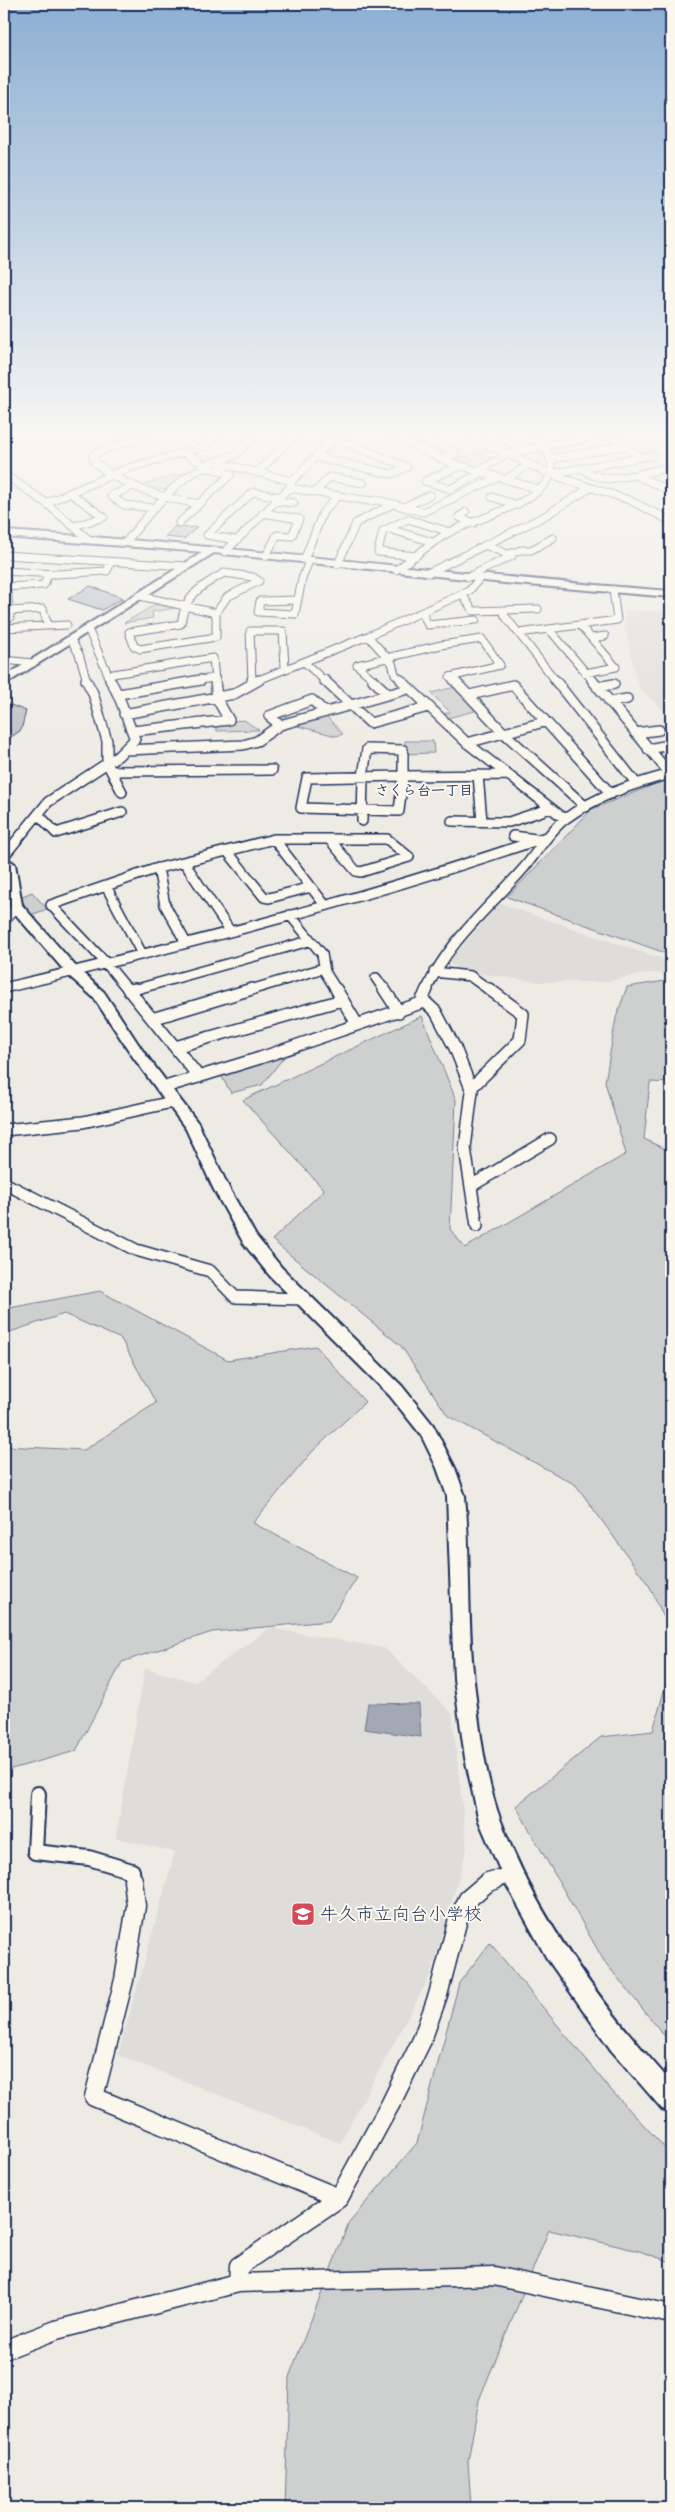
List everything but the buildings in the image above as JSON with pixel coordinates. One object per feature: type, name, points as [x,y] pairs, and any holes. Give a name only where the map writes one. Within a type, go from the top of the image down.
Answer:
[{"type":"street","points":[[4,682],[205,554]]},
{"type":"street","points":[[248,554],[479,579],[671,594]]},
{"type":"street","points":[[297,600],[260,601],[258,612],[295,614],[308,554]]},
{"type":"street","points":[[338,564],[342,554]]},
{"type":"street","points":[[399,554],[416,556]]},
{"type":"street","points":[[428,573],[466,554]]},
{"type":"street","points":[[468,577],[512,556],[509,554]]},
{"type":"street","points":[[4,555],[186,566]]},
{"type":"street","points":[[396,570],[416,556]]},
{"type":"street","points":[[4,571],[48,574],[107,571],[111,562]]},
{"type":"street","points":[[224,573],[253,577],[259,581],[227,596],[216,613],[216,637],[140,649],[134,646],[129,632],[181,624],[183,606],[196,588],[224,573]]},
{"type":"street","points":[[48,574],[44,585],[6,587],[9,611],[7,627],[67,626]]},
{"type":"street","points":[[124,714],[217,699],[234,694],[252,683],[286,668],[368,636],[422,612],[440,608],[470,591],[479,579]]},
{"type":"street","points":[[519,634],[578,621],[617,620],[613,590]]},
{"type":"street","points":[[462,594],[473,611],[538,609]]},
{"type":"street","points":[[140,596],[216,613]]},
{"type":"street","points":[[9,611],[43,609],[48,626]]},
{"type":"street","points":[[503,610],[505,616],[636,783]]},
{"type":"street","points":[[422,612],[428,625],[476,620]]},
{"type":"street","points":[[578,621],[616,667],[585,673]]},
{"type":"street","points":[[4,856],[7,855],[48,802],[109,767],[135,739],[124,714],[119,694],[106,676],[88,629]]},
{"type":"street","points":[[4,988],[73,972],[290,915],[485,858],[543,838],[565,819],[611,794],[636,783],[670,774],[548,629]]},
{"type":"street","points":[[252,683],[250,631],[283,631],[286,668]]},
{"type":"street","points":[[368,636],[392,663],[395,674],[408,689],[467,743],[565,819]]},
{"type":"street","points":[[592,638],[605,636]]},
{"type":"street","points":[[388,694],[357,665],[441,645],[482,639],[500,665],[450,677],[470,695],[504,733],[586,807]]},
{"type":"street","points":[[71,640],[79,654],[84,678],[93,694],[107,741],[109,767],[122,792]]},
{"type":"street","points":[[106,676],[213,658],[217,699],[228,720],[133,731]]},
{"type":"street","points":[[4,660],[33,663]]},
{"type":"street","points":[[304,662],[370,723],[428,707]]},
{"type":"street","points":[[119,694],[214,678]]},
{"type":"street","points":[[597,687],[614,684]]},
{"type":"street","points":[[470,695],[513,685],[544,722],[611,794]]},
{"type":"street","points":[[126,750],[243,745],[258,741],[280,725],[408,689]]},
{"type":"street","points":[[609,702],[627,699]]},
{"type":"street","points":[[280,725],[269,716],[312,700],[325,712]]},
{"type":"street","points":[[467,743],[544,722]]},
{"type":"street","points":[[635,733],[659,730]]},
{"type":"street","points":[[648,749],[664,746]]},
{"type":"street","points":[[362,821],[362,810],[363,776],[367,749],[403,750],[402,776],[399,811],[362,810],[302,808],[307,778],[363,776],[402,776],[507,775]]},
{"type":"street","points":[[109,767],[272,770]]},
{"type":"street","points":[[478,775],[482,821]]},
{"type":"street","points":[[452,821],[509,822],[550,808]]},
{"type":"street","points":[[38,814],[56,833],[122,812]]},
{"type":"street","points":[[513,836],[543,838]]},
{"type":"street","points":[[4,1130],[84,1122],[167,1095],[200,1076],[399,1012],[420,1003],[434,972],[468,924],[536,853],[543,838]]},
{"type":"street","points":[[274,839],[325,905]]},
{"type":"street","points":[[200,1076],[106,963],[51,905],[158,868],[274,839],[329,839],[387,839],[409,857],[361,872],[356,871],[329,839]]},
{"type":"street","points":[[227,851],[264,897],[269,898],[311,887]]},
{"type":"street","points":[[4,860],[8,864],[16,906],[73,972],[99,995],[167,1095],[193,1127],[221,1188],[250,1240],[303,1299],[396,1391],[427,1430],[446,1468],[456,1496],[459,1529],[464,1679],[476,1758],[490,1821],[513,1874],[554,1948],[585,1997],[619,2042],[671,2100]]},
{"type":"street","points":[[184,862],[230,931]]},
{"type":"street","points":[[158,868],[165,905],[186,943]]},
{"type":"street","points":[[106,886],[142,954]]},
{"type":"street","points":[[4,922],[16,906]]},
{"type":"street","points":[[290,915],[322,954],[324,968],[357,1024]]},
{"type":"street","points":[[128,990],[310,941]]},
{"type":"street","points":[[152,1019],[324,968]]},
{"type":"street","points":[[434,972],[470,976],[523,1014],[520,1040],[470,1088]]},
{"type":"street","points":[[376,978],[399,1012]]},
{"type":"street","points":[[422,999],[436,1012],[455,1048],[470,1088],[465,1148],[477,1226]]},
{"type":"street","points":[[175,1047],[342,1000]]},
{"type":"street","points":[[471,1186],[550,1139]]},
{"type":"street","points":[[4,1183],[129,1247],[210,1272],[235,1297],[303,1299]]},
{"type":"street","points":[[38,1794],[35,1852],[80,1856],[132,1871],[136,1906],[124,1980],[94,2097],[339,2198]]},
{"type":"street","points":[[238,2283],[239,2266],[339,2198],[391,2103],[422,2040],[438,1995],[458,1920],[468,1899],[488,1882],[513,1874]]},
{"type":"street","points":[[4,2350],[56,2330],[238,2283],[494,2276],[671,2314]]},
{"type":"shaded area","points":[[156,604],[176,608],[152,612],[153,618],[124,623]]},
{"type":"shaded area","points":[[625,610],[671,612],[671,718],[638,686],[625,628]]},
{"type":"shaded area","points":[[455,687],[479,710],[443,719],[439,716],[450,712],[431,693]]},
{"type":"shaded area","points":[[325,715],[343,734],[336,736],[290,724]]},
{"type":"shaded area","points":[[244,720],[259,730],[217,731],[215,723]]},
{"type":"shaded area","points":[[405,741],[433,741],[434,753],[405,754]]},
{"type":"shaded area","points":[[671,778],[671,955],[507,897],[592,809]]},
{"type":"shaded area","points":[[32,892],[47,909],[31,915],[20,897]]},
{"type":"shaded area","points":[[499,903],[671,962],[671,974],[650,973],[602,982],[538,982],[456,970],[449,961]]},
{"type":"shaded area","points":[[671,980],[671,1083],[650,1082],[644,1139],[671,1152],[671,1633],[650,1587],[576,1485],[448,1416],[401,1346],[272,1240],[324,1190],[243,1100],[422,1016],[456,1100],[450,1229],[465,1248],[626,1154],[605,1082],[616,1018],[627,987]]},
{"type":"shaded area","points":[[288,1052],[262,1085],[231,1093],[220,1074]]},
{"type":"shaded area","points":[[100,1291],[228,1360],[316,1346],[365,1402],[312,1452],[253,1523],[357,1578],[329,1621],[212,1632],[122,1662],[76,1751],[4,1771],[4,1446],[84,1450],[156,1403],[121,1339],[64,1314],[4,1334],[4,1309]]},
{"type":"shaded area","name":"牛久市立向台小学校","points":[[270,1628],[384,1648],[452,1713],[467,1849],[430,1976],[340,2143],[118,2055],[175,1852],[116,1838],[145,1668],[194,1682]]},
{"type":"shaded area","points":[[671,1665],[671,2044],[604,1961],[516,1806],[601,1737],[653,1731]]},
{"type":"shaded area","points":[[368,1703],[419,1704],[421,1737],[364,1729]]},
{"type":"shaded area","points":[[490,1943],[610,2089],[671,2154],[671,2262],[639,2251],[549,2230],[479,2400],[468,2461],[471,2508],[285,2508],[289,2377],[349,2222],[417,2143],[459,1983]]},
{"type":"place","name":"牛久市立向台小学校","points":[[303,1914]]},
{"type":"district","name":"さくら台一丁目","points":[[424,790]]}]
